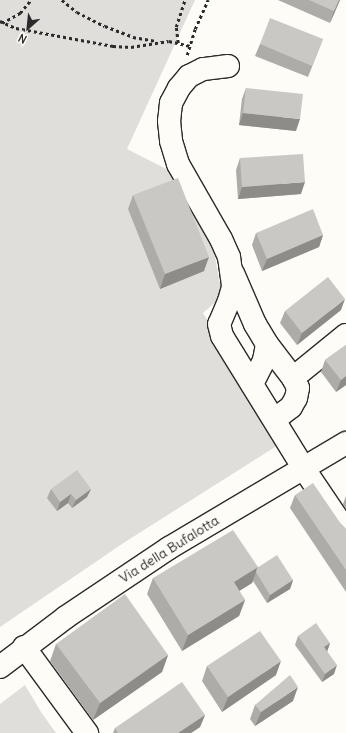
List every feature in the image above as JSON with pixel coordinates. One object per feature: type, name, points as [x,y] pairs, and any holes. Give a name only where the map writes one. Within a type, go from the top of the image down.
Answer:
[{"type":"street","points":[[228,66],[203,69],[189,76],[178,88],[171,103],[169,121],[171,141],[178,164],[221,239],[229,257],[232,270],[233,287],[229,301],[222,314],[219,324],[222,336],[304,469],[346,531]]},
{"type":"street","points":[[232,270],[255,324],[267,344],[293,378],[298,388],[296,398],[291,407],[274,420]]},
{"type":"street","points":[[293,378],[346,335]]},
{"type":"street","points":[[252,384],[264,360],[267,344]]},
{"type":"street","name":"Via della Bufalotta","points":[[0,667],[24,647],[109,587],[169,548],[346,443]]},
{"type":"street","points":[[24,647],[87,733]]},
{"type":"path","points":[[1,22],[20,13],[31,0]]},
{"type":"path","points":[[62,0],[77,12],[105,26],[133,37],[158,42]]},
{"type":"path","points":[[178,43],[176,27],[185,0]]},
{"type":"path","points":[[187,58],[199,18],[208,0]]},
{"type":"path","points":[[1,22],[16,28],[113,46],[131,47],[169,41],[190,46]]},
{"type":"shaded area","points":[[0,0],[195,0],[127,149],[176,174],[214,251],[221,290],[219,299],[203,313],[283,442],[125,542],[0,627]]},
{"type":"shaded area","points":[[25,685],[41,712],[56,733],[0,733],[0,704]]},
{"type":"building","points":[[309,0],[339,0],[334,11]]},
{"type":"building","points":[[270,18],[323,39],[312,66],[260,44]]},
{"type":"building","points":[[246,88],[303,94],[300,119],[243,113]]},
{"type":"building","points":[[303,154],[305,182],[242,187],[240,158]]},
{"type":"building","points":[[178,178],[209,257],[165,274],[133,195]]},
{"type":"building","points":[[313,209],[323,235],[267,259],[256,233]]},
{"type":"building","points":[[328,277],[345,299],[302,333],[285,311]]},
{"type":"building","points":[[346,345],[346,376],[341,380],[325,360]]},
{"type":"building","points":[[77,470],[91,489],[76,500],[71,494],[60,502],[51,489]]},
{"type":"building","points":[[313,483],[346,529],[346,570],[295,495]]},
{"type":"building","points":[[233,530],[258,567],[234,582],[245,600],[188,635],[153,578]]},
{"type":"building","points":[[277,555],[293,580],[270,595],[256,572],[257,568]]},
{"type":"building","points":[[125,594],[168,655],[100,703],[56,644]]},
{"type":"building","points":[[316,623],[330,643],[324,647],[337,665],[325,674],[298,636]]},
{"type":"building","points":[[260,631],[281,661],[228,697],[207,666]]},
{"type":"building","points":[[290,675],[298,687],[261,712],[255,705]]},
{"type":"building","points":[[182,682],[205,715],[178,733],[118,733],[115,728]]}]
